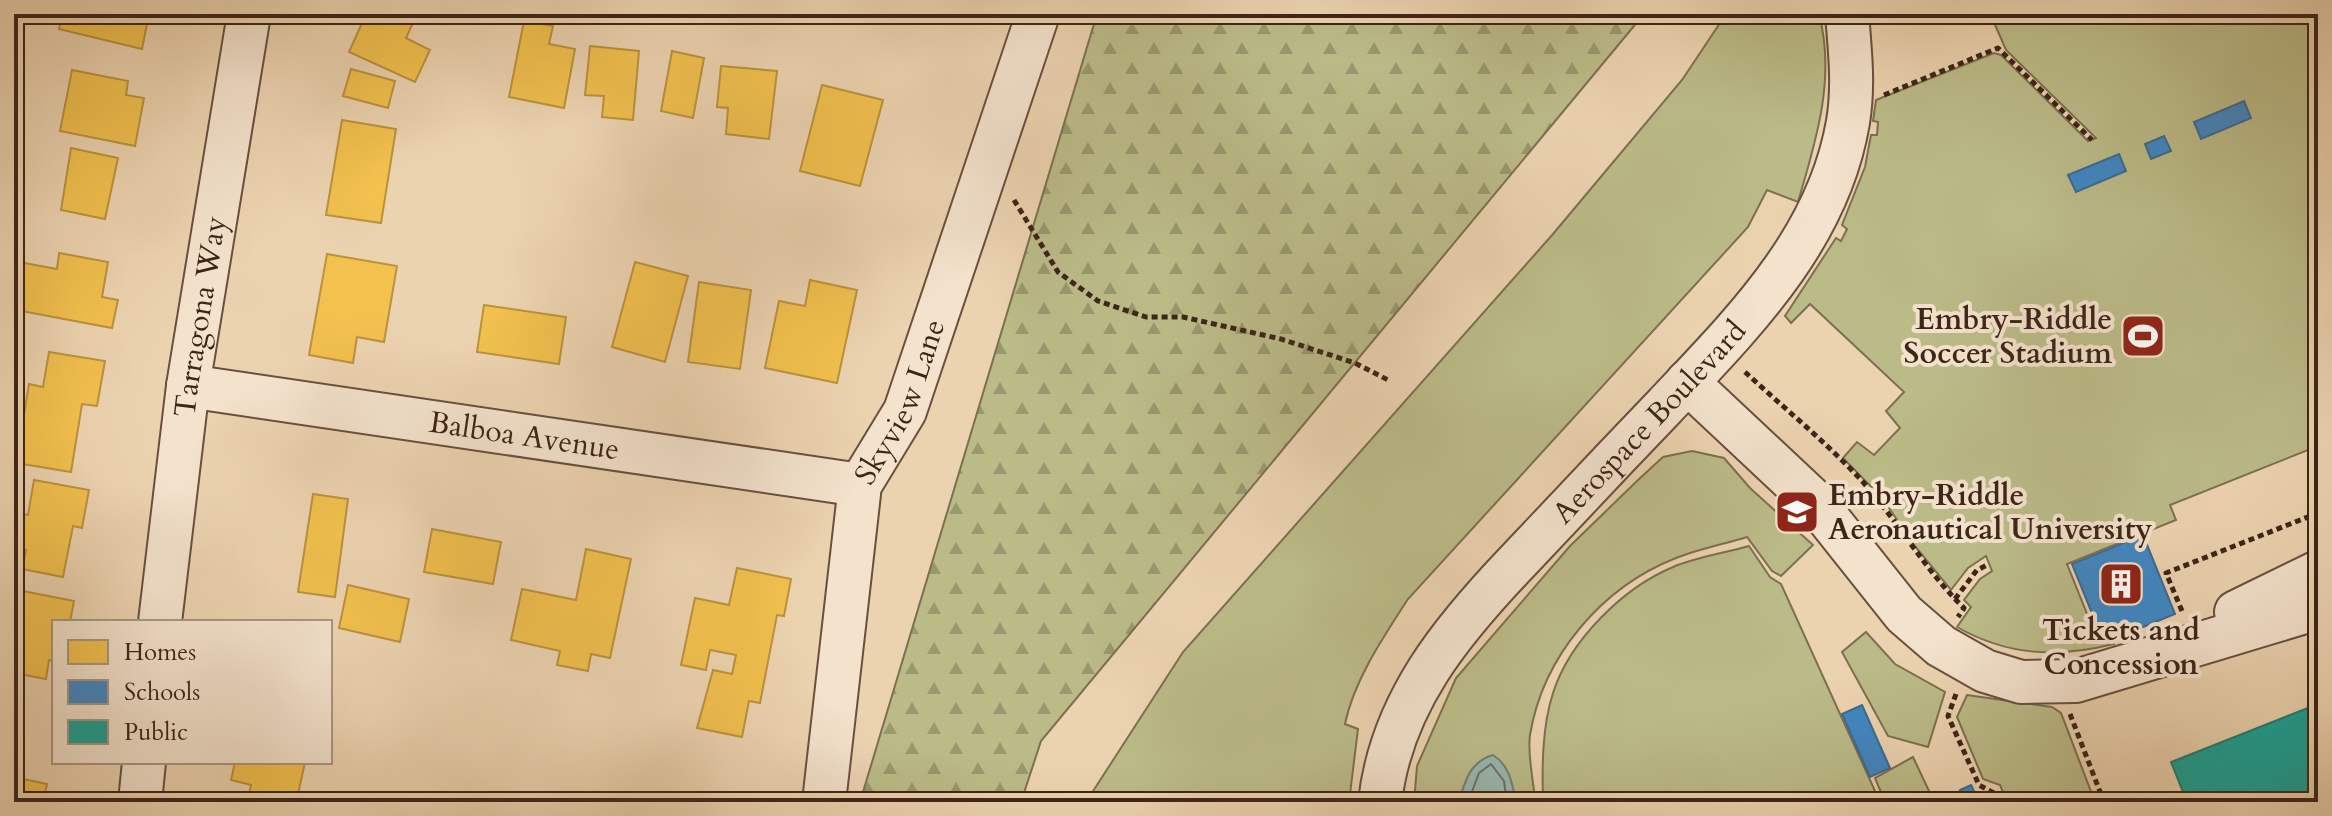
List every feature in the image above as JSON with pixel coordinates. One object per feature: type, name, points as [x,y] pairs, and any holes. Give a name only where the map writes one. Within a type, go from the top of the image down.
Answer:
[{"type":"street","name":"Tarragona Way","points":[[160,620],[188,386],[249,14]]},
{"type":"street","name":"Skyview Lane","points":[[824,802],[860,485],[905,411],[1038,14]]},
{"type":"street","name":"Aerospace Boulevard","points":[[1380,802],[1400,721],[1429,665],[1482,599],[1755,310],[1822,208],[1848,124],[1853,80],[1847,14]]},
{"type":"street","points":[[1687,382],[1815,502],[1904,614],[1941,646],[1985,671],[2021,682],[2076,681],[2318,608]]},
{"type":"street","name":"Balboa Avenue","points":[[188,386],[860,485]]},
{"type":"street","points":[[2134,663],[2318,572]]},
{"type":"street","points":[[140,802],[144,764]]},
{"type":"path","points":[[1874,98],[1998,48],[2092,140]]},
{"type":"path","points":[[990,157],[1058,272],[1098,301],[1146,317],[1183,317],[1281,339],[1355,363],[1390,381]]},
{"type":"path","points":[[1741,368],[1860,479],[1893,518],[1937,582],[1964,608],[1951,627]]},
{"type":"path","points":[[2184,617],[2166,573],[2318,513]]},
{"type":"path","points":[[1955,599],[1977,570],[1989,564]]},
{"type":"path","points":[[1960,682],[1948,716],[1979,785],[1996,794],[2000,802]]},
{"type":"path","points":[[2068,709],[2104,802]]},
{"type":"green space","points":[[1097,14],[1644,14],[1041,741],[1021,802],[860,802]]},
{"type":"green space","points":[[1720,14],[1819,14],[1824,38],[1825,86],[1817,133],[1798,202],[1767,190],[1748,227],[1408,599],[1371,659],[1349,708],[1345,724],[1358,729],[1349,802],[1086,802],[1183,652],[1553,234],[1682,80],[1720,23]]},
{"type":"green space","points":[[2002,14],[2318,14],[2318,446],[2170,505],[2176,520],[2067,564],[2096,636],[2112,640],[2114,644],[2073,651],[2014,649],[1976,637],[1957,627],[1971,607],[1964,600],[1980,579],[1992,571],[1986,556],[1968,568],[1951,590],[1914,545],[1883,499],[1843,458],[1857,442],[1874,455],[1900,428],[1886,411],[1904,392],[1810,304],[1791,323],[1785,316],[1836,238],[1841,241],[1847,229],[1842,225],[1865,167],[1871,135],[1877,135],[1878,122],[1873,121],[1876,100],[1994,53],[2001,55],[2088,141],[2096,138],[2006,50],[1992,18]]},
{"type":"green space","points":[[1692,451],[1724,458],[1750,488],[1813,545],[1781,576],[1772,571],[1747,537],[1676,558],[1624,587],[1580,628],[1548,678],[1537,706],[1529,743],[1535,802],[1414,802],[1417,766],[1456,678],[1570,546],[1638,480],[1663,457]]},
{"type":"green space","points":[[1749,546],[1770,577],[1781,584],[1880,802],[1543,802],[1544,747],[1549,706],[1561,673],[1585,635],[1618,602],[1654,576],[1691,560]]},
{"type":"green space","points":[[1866,632],[1895,664],[1945,692],[1928,747],[1888,736],[1842,652]]},
{"type":"green space","points":[[1967,695],[2052,707],[2061,713],[2095,802],[2007,802],[2000,785],[1983,779],[1957,717]]},
{"type":"green space","points":[[1913,757],[1930,793],[1926,802],[1885,802],[1875,778]]},
{"type":"water","points":[[1493,755],[1507,770],[1516,802],[1459,802],[1466,779],[1474,767]]},
{"type":"building: Homes","points":[[62,14],[149,14],[142,49],[59,29]]},
{"type":"building: Homes","points":[[366,14],[417,14],[406,38],[430,50],[415,82],[349,52]]},
{"type":"building: Homes","points":[[524,21],[553,26],[549,44],[575,49],[564,108],[509,97]]},
{"type":"building: Homes","points":[[590,46],[639,51],[633,120],[602,117],[604,96],[585,95]]},
{"type":"building: Homes","points":[[672,51],[704,58],[693,118],[661,111]]},
{"type":"building: Homes","points":[[721,66],[777,71],[769,139],[726,134],[728,108],[717,107]]},
{"type":"building: Homes","points":[[351,69],[395,81],[388,108],[343,96]]},
{"type":"building: Homes","points":[[72,70],[128,81],[126,95],[144,98],[135,146],[60,131]]},
{"type":"building: Homes","points":[[822,85],[883,100],[860,186],[800,171]]},
{"type":"building: Homes","points":[[342,120],[396,129],[381,223],[326,215]]},
{"type":"building: Homes","points":[[71,148],[118,158],[105,219],[61,210]]},
{"type":"building: Homes","points":[[59,253],[108,262],[102,297],[118,300],[112,328],[16,310],[24,263],[57,269]]},
{"type":"building: Homes","points":[[327,254],[397,266],[384,342],[357,337],[353,363],[309,355]]},
{"type":"building: Homes","points":[[635,262],[688,276],[665,362],[612,347]]},
{"type":"building: Homes","points":[[810,280],[857,290],[837,383],[765,368],[779,301],[805,306]]},
{"type":"building: Homes","points":[[699,282],[751,290],[740,369],[688,362]]},
{"type":"building: Homes","points":[[484,305],[566,317],[559,364],[477,352]]},
{"type":"building: Homes","points":[[49,352],[105,361],[97,406],[82,404],[71,472],[16,463],[29,384],[43,387]]},
{"type":"building: Homes","points":[[34,480],[89,490],[82,528],[73,526],[63,577],[22,569],[26,550],[14,547],[14,512],[28,515]]},
{"type":"building: Homes","points":[[313,494],[348,499],[335,597],[298,592]]},
{"type":"building: Homes","points":[[432,529],[501,542],[493,584],[424,572]]},
{"type":"building: Homes","points":[[586,549],[631,559],[610,658],[591,654],[588,671],[557,665],[560,651],[511,640],[522,589],[576,600]]},
{"type":"building: Homes","points":[[737,568],[791,579],[784,616],[777,615],[760,703],[749,701],[742,737],[697,728],[713,670],[732,674],[736,655],[710,650],[706,670],[681,665],[695,598],[729,605]]},
{"type":"building: Homes","points":[[348,585],[409,599],[400,642],[339,628]]},
{"type":"building: Homes","points":[[23,591],[74,601],[70,620],[52,620],[52,661],[49,660],[46,679],[14,673],[14,637]]},
{"type":"building: Homes","points":[[235,764],[305,764],[297,799],[287,797],[285,802],[247,802],[251,785],[231,780]]},
{"type":"building: Homes","points":[[14,777],[47,784],[43,802],[14,802]]},
{"type":"building: Homes","points":[[334,797],[365,802],[334,802]]},
{"type":"building: Schools","points":[[2244,101],[2251,118],[2201,139],[2194,122]]},
{"type":"building: Schools","points":[[2164,136],[2171,151],[2151,159],[2145,144]]},
{"type":"building: Schools","points":[[2119,154],[2126,171],[2076,192],[2068,175]]},
{"type":"building: Schools","name":"Tickets and Concession","points":[[2143,535],[2175,614],[2104,643],[2072,564]]},
{"type":"building: Schools","points":[[1862,705],[1890,768],[1870,777],[1842,714]]},
{"type":"building: Schools","points":[[1971,785],[1979,802],[1955,802],[1960,790]]},
{"type":"building: Public","points":[[2318,704],[2318,802],[2187,802],[2171,762]]},
{"type":"place","name":"Embry-Riddle Soccer Stadium","points":[[2143,336]]},
{"type":"place","name":"Embry-Riddle Aeronautical University","points":[[1797,512]]},
{"type":"place","name":"Tickets and Concession","points":[[2121,584]]}]
